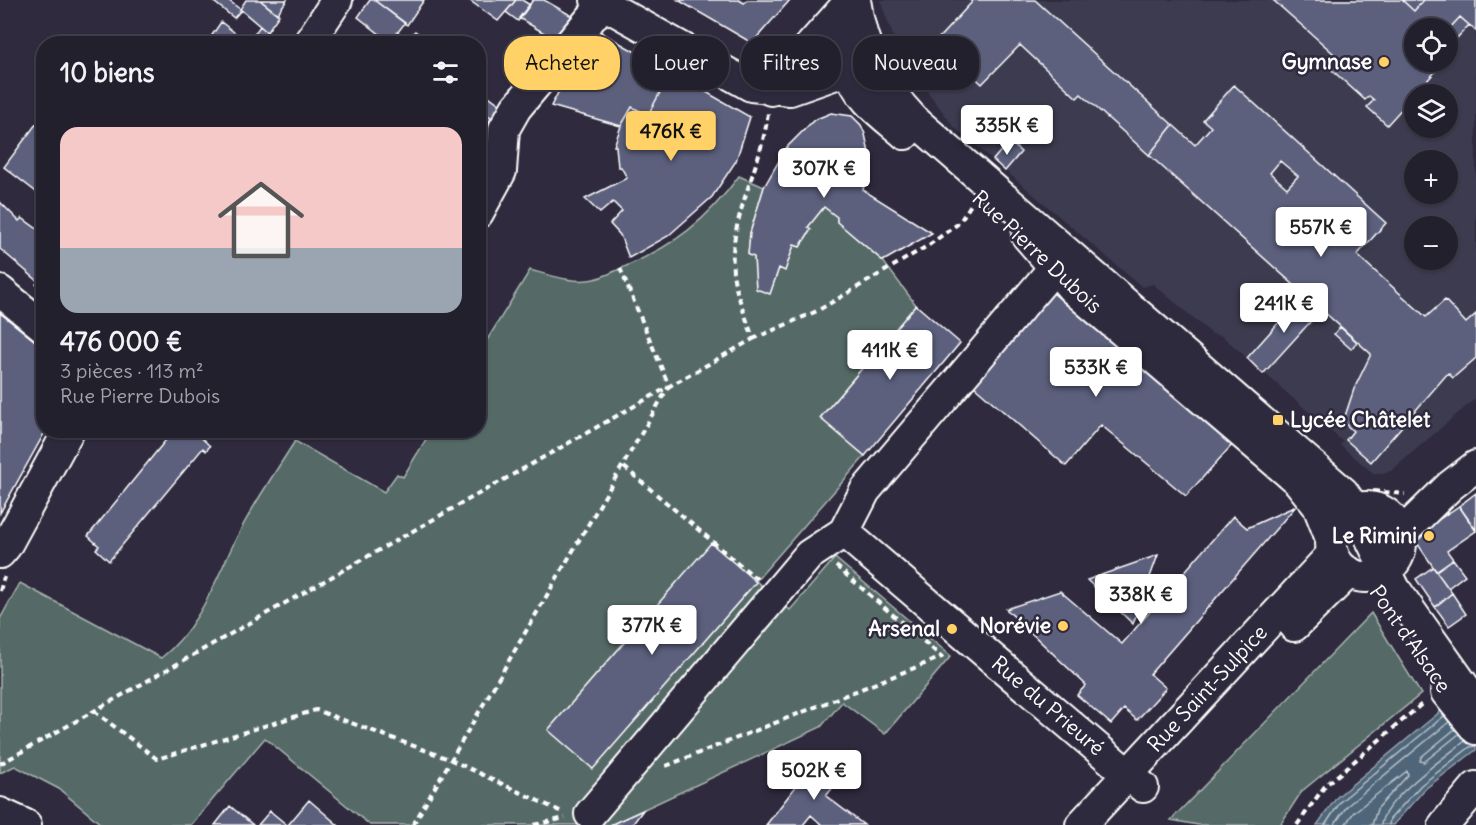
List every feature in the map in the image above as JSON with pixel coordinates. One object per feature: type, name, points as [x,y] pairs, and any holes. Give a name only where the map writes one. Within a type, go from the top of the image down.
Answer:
[{"type":"street","points":[[313,36],[338,0]]},
{"type":"street","points":[[486,198],[501,171],[504,129],[516,108],[599,2],[741,82]]},
{"type":"street","points":[[819,36],[848,3]]},
{"type":"street","points":[[841,72],[850,69],[848,3]]},
{"type":"street","points":[[848,3],[874,70],[894,98],[914,120],[1324,473],[1361,510],[1366,558]]},
{"type":"street","name":"Rue Pierre Dubois","points":[[850,69],[854,81],[873,106],[1029,238],[1053,269],[1298,481],[1366,558]]},
{"type":"street","points":[[590,814],[817,549],[844,532],[865,490],[1053,269]]},
{"type":"street","points":[[0,291],[36,320]]},
{"type":"street","points":[[0,553],[65,438]]},
{"type":"street","points":[[1366,558],[1476,466]]},
{"type":"street","name":"Rue Pierre Dubois","points":[[1298,481],[1361,510]]},
{"type":"street","points":[[1366,558],[1337,523],[1361,510],[1431,495],[1450,486]]},
{"type":"street","name":"Rue du Prieuré","points":[[844,532],[1136,781]]},
{"type":"street","name":"Pont d'Alsace","points":[[1366,558],[1412,595],[1460,691],[1476,729]]},
{"type":"street","name":"Rue Saint-Sulpice","points":[[1081,825],[1136,781],[1318,600],[1366,558]]},
{"type":"street","name":"Rue Saint-Sulpice","points":[[1107,825],[1136,781]]},
{"type":"street","points":[[1444,825],[1476,787]]},
{"type":"street","points":[[0,813],[26,825]]},
{"type":"path","points":[[753,339],[733,272],[739,219],[766,133],[771,90]]},
{"type":"path","points":[[0,764],[753,339],[817,311],[929,244],[959,223],[978,195]]},
{"type":"path","points":[[620,268],[669,386]]},
{"type":"path","points":[[413,825],[449,759],[624,467],[669,386]]},
{"type":"path","points":[[624,467],[776,595]]},
{"type":"path","points":[[656,770],[942,657],[817,549]]},
{"type":"path","points":[[1297,825],[1325,786],[1460,691]]},
{"type":"path","points":[[94,711],[157,759],[316,710],[449,759],[571,816],[534,825]]},
{"type":"shaded area","points":[[880,0],[1476,0],[1476,398],[1391,471],[1373,473],[1340,445],[1343,442],[1222,336],[1212,334],[1153,284],[1142,287],[954,127],[926,90],[979,90],[979,36],[893,36]]},
{"type":"green space","points":[[739,176],[764,187],[750,233],[748,254],[754,257],[757,289],[770,293],[779,268],[785,270],[794,245],[800,246],[811,230],[808,227],[824,207],[837,217],[837,222],[883,261],[916,305],[820,418],[865,456],[756,581],[790,610],[835,558],[951,656],[885,734],[842,702],[821,727],[610,825],[370,825],[265,738],[191,825],[102,825],[59,789],[15,766],[0,773],[0,619],[20,583],[161,658],[175,645],[198,616],[246,519],[295,441],[384,492],[397,474],[403,477],[427,438],[486,438],[486,342],[530,270],[579,280],[594,279],[609,274],[642,259],[674,240],[702,219]]},
{"type":"green space","points":[[1371,613],[1421,694],[1302,791],[1280,825],[1198,825],[1171,820]]},
{"type":"water","points":[[1476,682],[1476,750],[1425,789],[1393,825],[1317,825],[1337,797]]},
{"type":"building","points":[[215,0],[228,0],[241,10],[234,18],[214,2]]},
{"type":"building","points":[[246,0],[260,0],[279,15],[267,32],[240,9]]},
{"type":"building","points":[[260,0],[287,0],[277,14]]},
{"type":"building","points":[[370,0],[374,0],[405,23],[395,36],[382,36],[358,17]]},
{"type":"building","points":[[374,0],[424,0],[407,25]]},
{"type":"building","points":[[469,0],[516,0],[498,21]]},
{"type":"building","points":[[516,0],[522,0],[530,5],[518,21],[506,12]]},
{"type":"building","points":[[533,0],[544,0],[572,16],[556,36],[549,36],[519,18]]},
{"type":"building","points":[[678,0],[739,0],[744,3],[747,0],[790,0],[758,36],[741,37]]},
{"type":"building","points":[[970,0],[1035,0],[1173,125],[1149,155],[1081,94],[1077,98],[1020,45],[982,84],[979,81],[979,36],[941,36],[972,2]]},
{"type":"building","name":"Gymnase","points":[[1273,0],[1402,0],[1414,11],[1424,0],[1476,0],[1476,31],[1460,17],[1458,19],[1404,18],[1404,72],[1435,72],[1424,84],[1404,84],[1404,106],[1387,125],[1367,107],[1374,100],[1369,96],[1365,100],[1324,63],[1333,53]]},
{"type":"building","points":[[1402,0],[1424,0],[1414,11]]},
{"type":"building","points":[[1460,17],[1469,25],[1458,37]]},
{"type":"building","points":[[221,22],[239,36],[211,36]]},
{"type":"building","points":[[260,26],[267,32],[264,36],[253,36]]},
{"type":"building","points":[[415,31],[421,36],[411,36]]},
{"type":"building","points":[[620,43],[632,50],[632,90],[661,90],[648,115],[632,107],[621,126],[551,106],[559,90],[620,90]]},
{"type":"building","points":[[1234,85],[1386,223],[1357,255],[1426,317],[1445,300],[1466,323],[1476,314],[1476,358],[1453,378],[1448,373],[1371,462],[1346,440],[1353,431],[1343,422],[1354,389],[1371,354],[1149,155],[1173,125],[1195,145],[1211,127],[1203,120]],"holes":[[[1280,161],[1298,176],[1287,188],[1270,173]]]},
{"type":"building","points":[[661,90],[703,90],[750,117],[736,161],[712,197],[668,236],[629,258],[620,235],[610,224],[622,211],[613,202],[600,213],[585,199],[627,178],[621,167],[618,167],[616,146],[614,146],[621,126],[632,107],[648,115]]},
{"type":"building","points":[[486,94],[502,106],[492,118],[486,114]]},
{"type":"building","points":[[831,113],[852,116],[861,125],[865,134],[870,158],[863,190],[932,233],[883,261],[837,222],[837,217],[824,207],[808,227],[811,229],[800,247],[794,245],[785,271],[779,268],[770,294],[756,289],[754,257],[748,255],[750,233],[764,187],[787,147],[814,120]]},
{"type":"building","points":[[486,114],[492,118],[486,125]]},
{"type":"building","points":[[36,124],[36,192],[4,167]]},
{"type":"building","points":[[1009,141],[1021,152],[1005,171],[993,160]]},
{"type":"building","points":[[0,202],[19,221],[22,218],[36,228],[36,279],[0,249]]},
{"type":"building","points":[[1053,293],[1232,445],[1186,496],[1101,425],[1066,466],[974,386]]},
{"type":"building","points":[[1304,294],[1321,310],[1263,374],[1247,358]]},
{"type":"building","points":[[916,305],[960,343],[865,456],[820,418]]},
{"type":"building","points":[[0,313],[36,342],[36,438],[42,438],[0,513]]},
{"type":"building","points":[[1340,327],[1357,342],[1351,349],[1334,334]]},
{"type":"building","points":[[168,438],[202,438],[210,446],[206,451],[203,448],[109,561],[96,549],[99,546],[88,536]]},
{"type":"building","points":[[1476,493],[1476,530],[1459,506]]},
{"type":"building","name":"Norévie","points":[[1296,506],[1150,674],[1166,688],[1137,720],[1124,709],[1111,724],[1077,695],[1086,685],[1006,609],[1060,591],[1122,644],[1233,516],[1247,528]]},
{"type":"building","points":[[1459,506],[1476,531],[1447,551],[1453,559],[1436,571],[1413,537]]},
{"type":"building","points":[[711,543],[756,582],[593,769],[548,730]]},
{"type":"building","points":[[1158,555],[1133,624],[1087,580]]},
{"type":"building","points":[[1453,559],[1465,575],[1448,588],[1436,571]]},
{"type":"building","points":[[1433,567],[1452,593],[1435,607],[1416,579]]},
{"type":"building","points":[[1452,593],[1466,614],[1449,626],[1435,607]]},
{"type":"building","points":[[818,758],[842,776],[826,796],[864,825],[822,825],[811,815],[803,825],[766,825]]},
{"type":"building","points":[[309,800],[338,825],[288,825]]},
{"type":"building","points":[[230,806],[253,825],[215,825]]},
{"type":"building","points":[[643,810],[632,825],[610,825]]},
{"type":"building","points":[[270,811],[287,825],[258,825]]},
{"type":"place","name":"Gymnase","points":[[1384,62]]},
{"type":"place","name":"Lycée Châtelet","points":[[1278,420]]},
{"type":"place","name":"Le Rimini","points":[[1429,536]]},
{"type":"place","name":"Norévie","points":[[1063,626]]},
{"type":"place","name":"Arsenal","points":[[952,629]]}]
